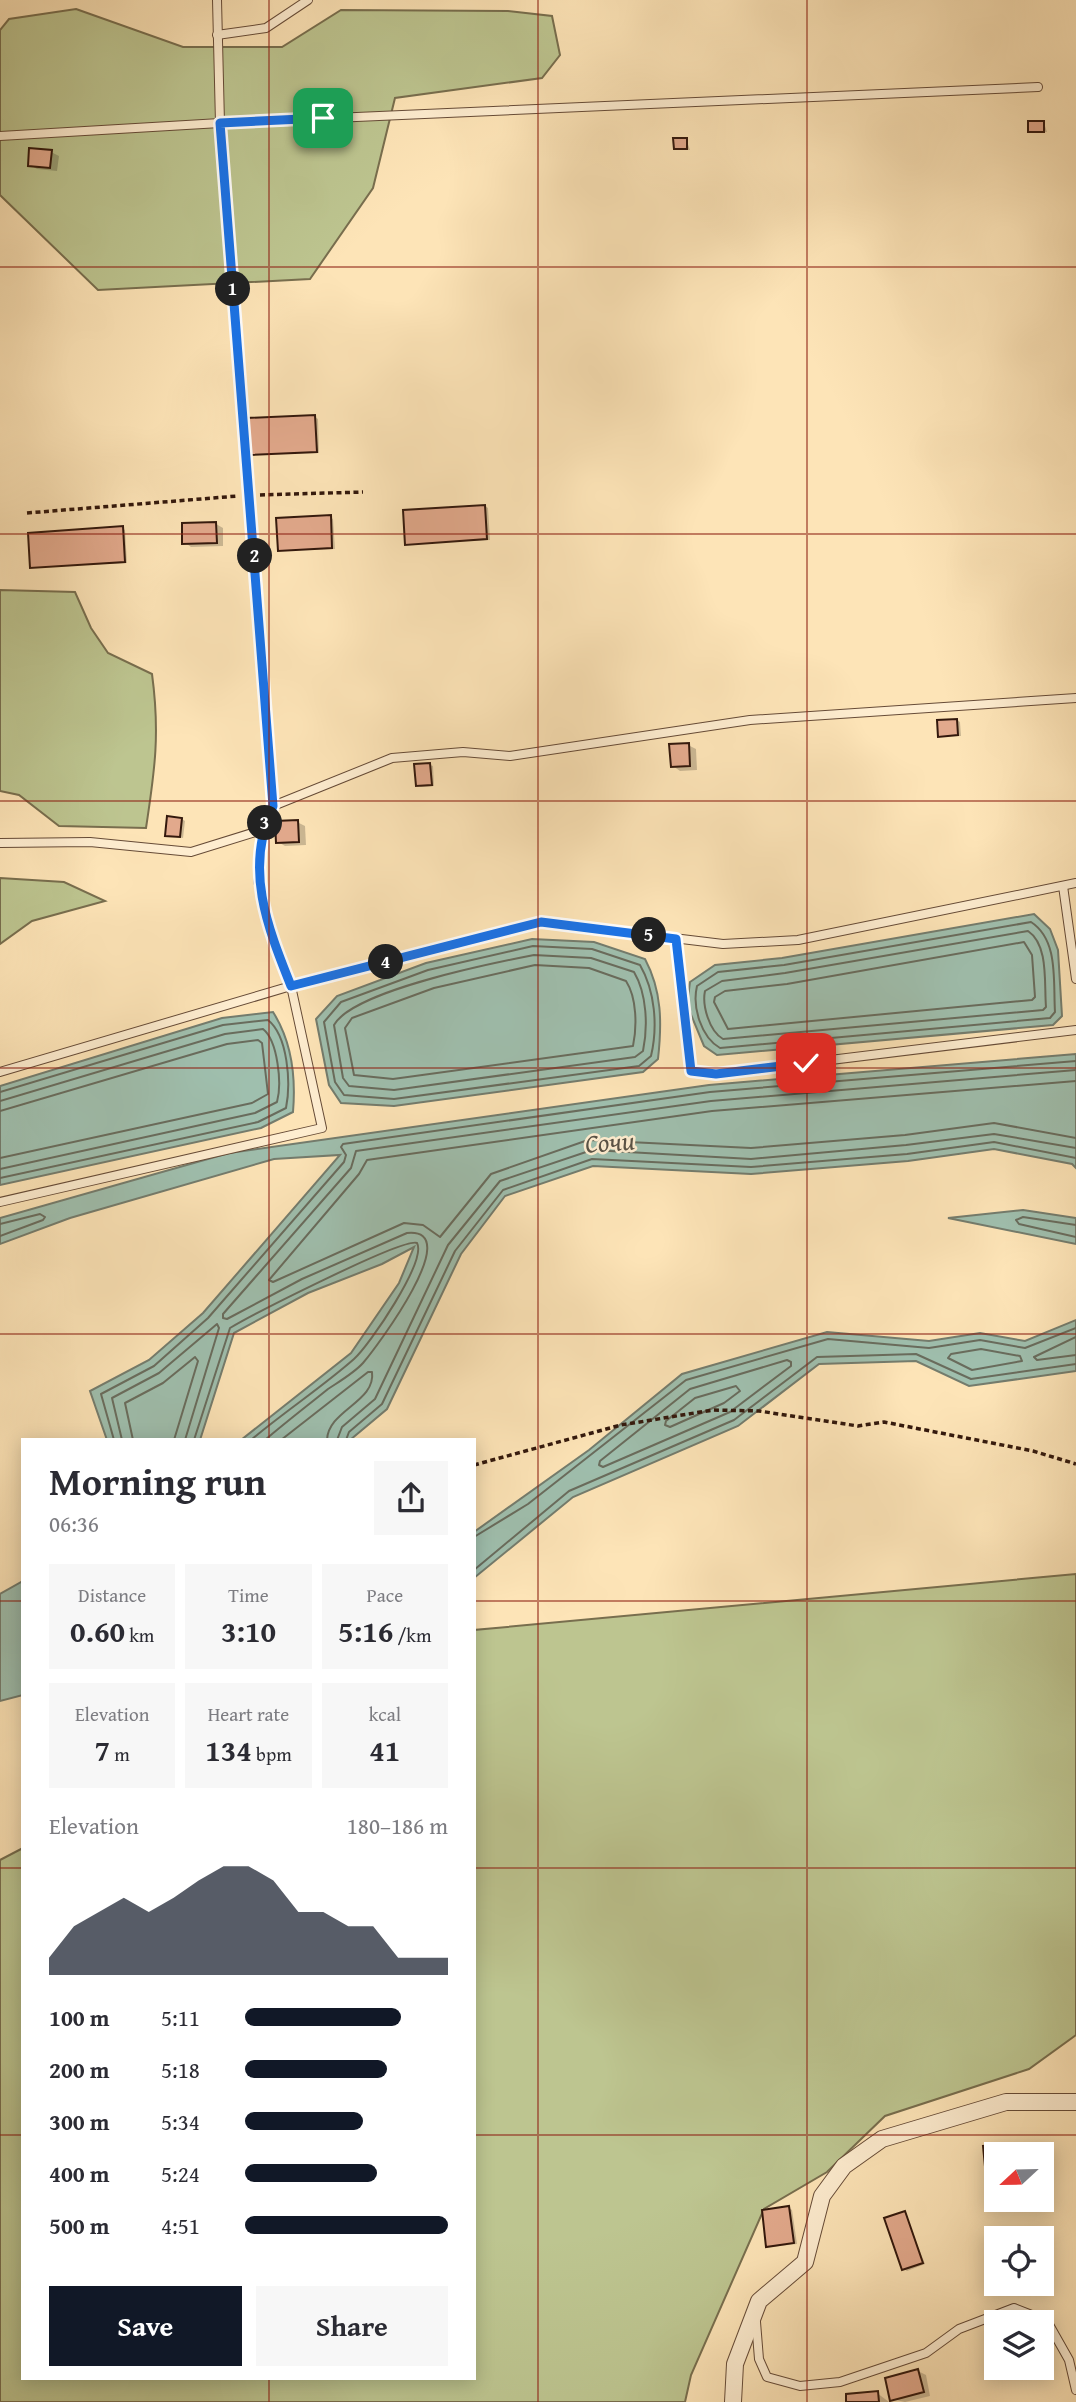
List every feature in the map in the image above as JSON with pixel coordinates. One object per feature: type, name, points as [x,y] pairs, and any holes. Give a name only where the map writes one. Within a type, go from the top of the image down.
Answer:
[{"type":"street","points":[[733,2402],[735,2364],[759,2301],[805,2262],[822,2196],[844,2166],[882,2139],[1006,2102],[1076,2102]]},
{"type":"lane","points":[[0,1202],[322,1128],[291,986],[278,955],[258,881],[262,830],[273,806],[220,123],[217,0]]},
{"type":"lane","points":[[217,35],[266,29],[308,0]]},
{"type":"lane","points":[[0,136],[220,123],[1038,87]]},
{"type":"lane","points":[[273,806],[392,758],[463,752],[510,756],[750,720],[1076,698]]},
{"type":"lane","points":[[0,843],[90,842],[191,852],[262,830]]},
{"type":"lane","points":[[0,1072],[291,986],[541,922],[723,944],[798,940],[1076,883]]},
{"type":"lane","points":[[1063,886],[1076,979]]},
{"type":"lane","points":[[676,939],[691,1071],[716,1074],[1076,1030]]},
{"type":"lane","points":[[755,2312],[759,2359],[767,2377],[800,2386],[840,2382],[926,2353],[958,2329],[1014,2308],[1047,2321],[1069,2360],[1076,2389]]},
{"type":"path","points":[[27,513],[249,495],[363,492]]},
{"type":"path","points":[[476,1464],[621,1425],[713,1410],[759,1411],[858,1426],[884,1422],[1033,1451],[1076,1464]]},
{"type":"green space","points":[[76,9],[183,47],[282,47],[341,10],[508,11],[552,16],[560,55],[542,78],[395,98],[373,188],[310,279],[98,290],[0,195],[0,30],[9,19]]},
{"type":"green space","points":[[0,590],[75,592],[91,628],[108,653],[152,674],[156,715],[155,751],[146,828],[59,826],[19,795],[0,791]]},
{"type":"green space","points":[[0,878],[64,882],[105,901],[32,921],[0,944]]},
{"type":"green space","points":[[1076,1574],[1076,2035],[1029,2069],[885,2116],[827,2172],[764,2209],[691,2375],[685,2402],[0,2402],[0,1860],[21,1849],[21,2380],[476,2380],[476,1630]]},
{"type":"water","points":[[1034,914],[1050,929],[1058,950],[1062,1016],[1053,1025],[717,1055],[704,1046],[687,1005],[690,982],[715,965],[782,958]]},
{"type":"water","points":[[532,939],[594,942],[645,959],[658,995],[658,1059],[643,1072],[394,1106],[341,1103],[329,1085],[316,1019],[337,996],[426,963]]},
{"type":"water","points":[[273,1012],[285,1035],[291,1060],[293,1112],[261,1128],[0,1185],[0,1086],[222,1018]]},
{"type":"water","name":"Сочи","points":[[1076,1054],[1076,1168],[1072,1164],[994,1149],[908,1161],[751,1174],[593,1166],[505,1196],[461,1254],[387,1409],[352,1438],[244,1438],[351,1353],[399,1283],[414,1247],[382,1264],[308,1293],[234,1333],[201,1438],[106,1438],[90,1391],[149,1360],[203,1313],[340,1155],[274,1159],[70,1218],[0,1244],[0,1218],[229,1153],[709,1085]]},
{"type":"water","points":[[1023,1210],[1076,1218],[1076,1244],[948,1218]]},
{"type":"water","points":[[1076,1320],[1076,1371],[969,1386],[916,1361],[819,1364],[738,1426],[573,1497],[476,1576],[476,1531],[589,1450],[682,1374],[827,1332],[929,1341],[980,1333],[1025,1341]]},
{"type":"water","points":[[21,1582],[21,1696],[0,1701],[0,1594]]},
{"type":"building","points":[[1028,121],[1044,121],[1044,132],[1028,132]]},
{"type":"building","points":[[673,138],[687,138],[687,149],[674,149]]},
{"type":"building","points":[[29,148],[52,150],[50,168],[28,166]]},
{"type":"building","points":[[315,415],[317,452],[249,455],[247,418]]},
{"type":"building","points":[[485,505],[487,539],[405,545],[403,510]]},
{"type":"building","points":[[331,515],[332,548],[278,551],[276,518]]},
{"type":"building","points":[[216,522],[217,543],[182,544],[182,523]]},
{"type":"building","points":[[123,526],[125,562],[30,568],[28,533]]},
{"type":"building","points":[[957,719],[958,735],[938,737],[937,720]]},
{"type":"building","points":[[689,743],[690,766],[671,767],[669,744]]},
{"type":"building","points":[[430,763],[432,785],[416,786],[414,764]]},
{"type":"building","points":[[167,816],[182,818],[180,837],[165,836]]},
{"type":"building","points":[[298,820],[299,842],[276,843],[275,821]]},
{"type":"building","points":[[789,2206],[794,2243],[766,2247],[762,2210]]},
{"type":"building","points":[[905,2211],[923,2263],[902,2270],[884,2218]]},
{"type":"building","points":[[918,2369],[924,2392],[890,2401],[885,2378]]},
{"type":"building","points":[[878,2391],[879,2402],[846,2402],[846,2394]]},
{"type":"route","points":[[323,118],[220,123],[256,556],[273,806],[262,830],[258,881],[278,955],[291,986],[541,922],[676,939],[691,1071],[716,1074],[806,1063]]}]
